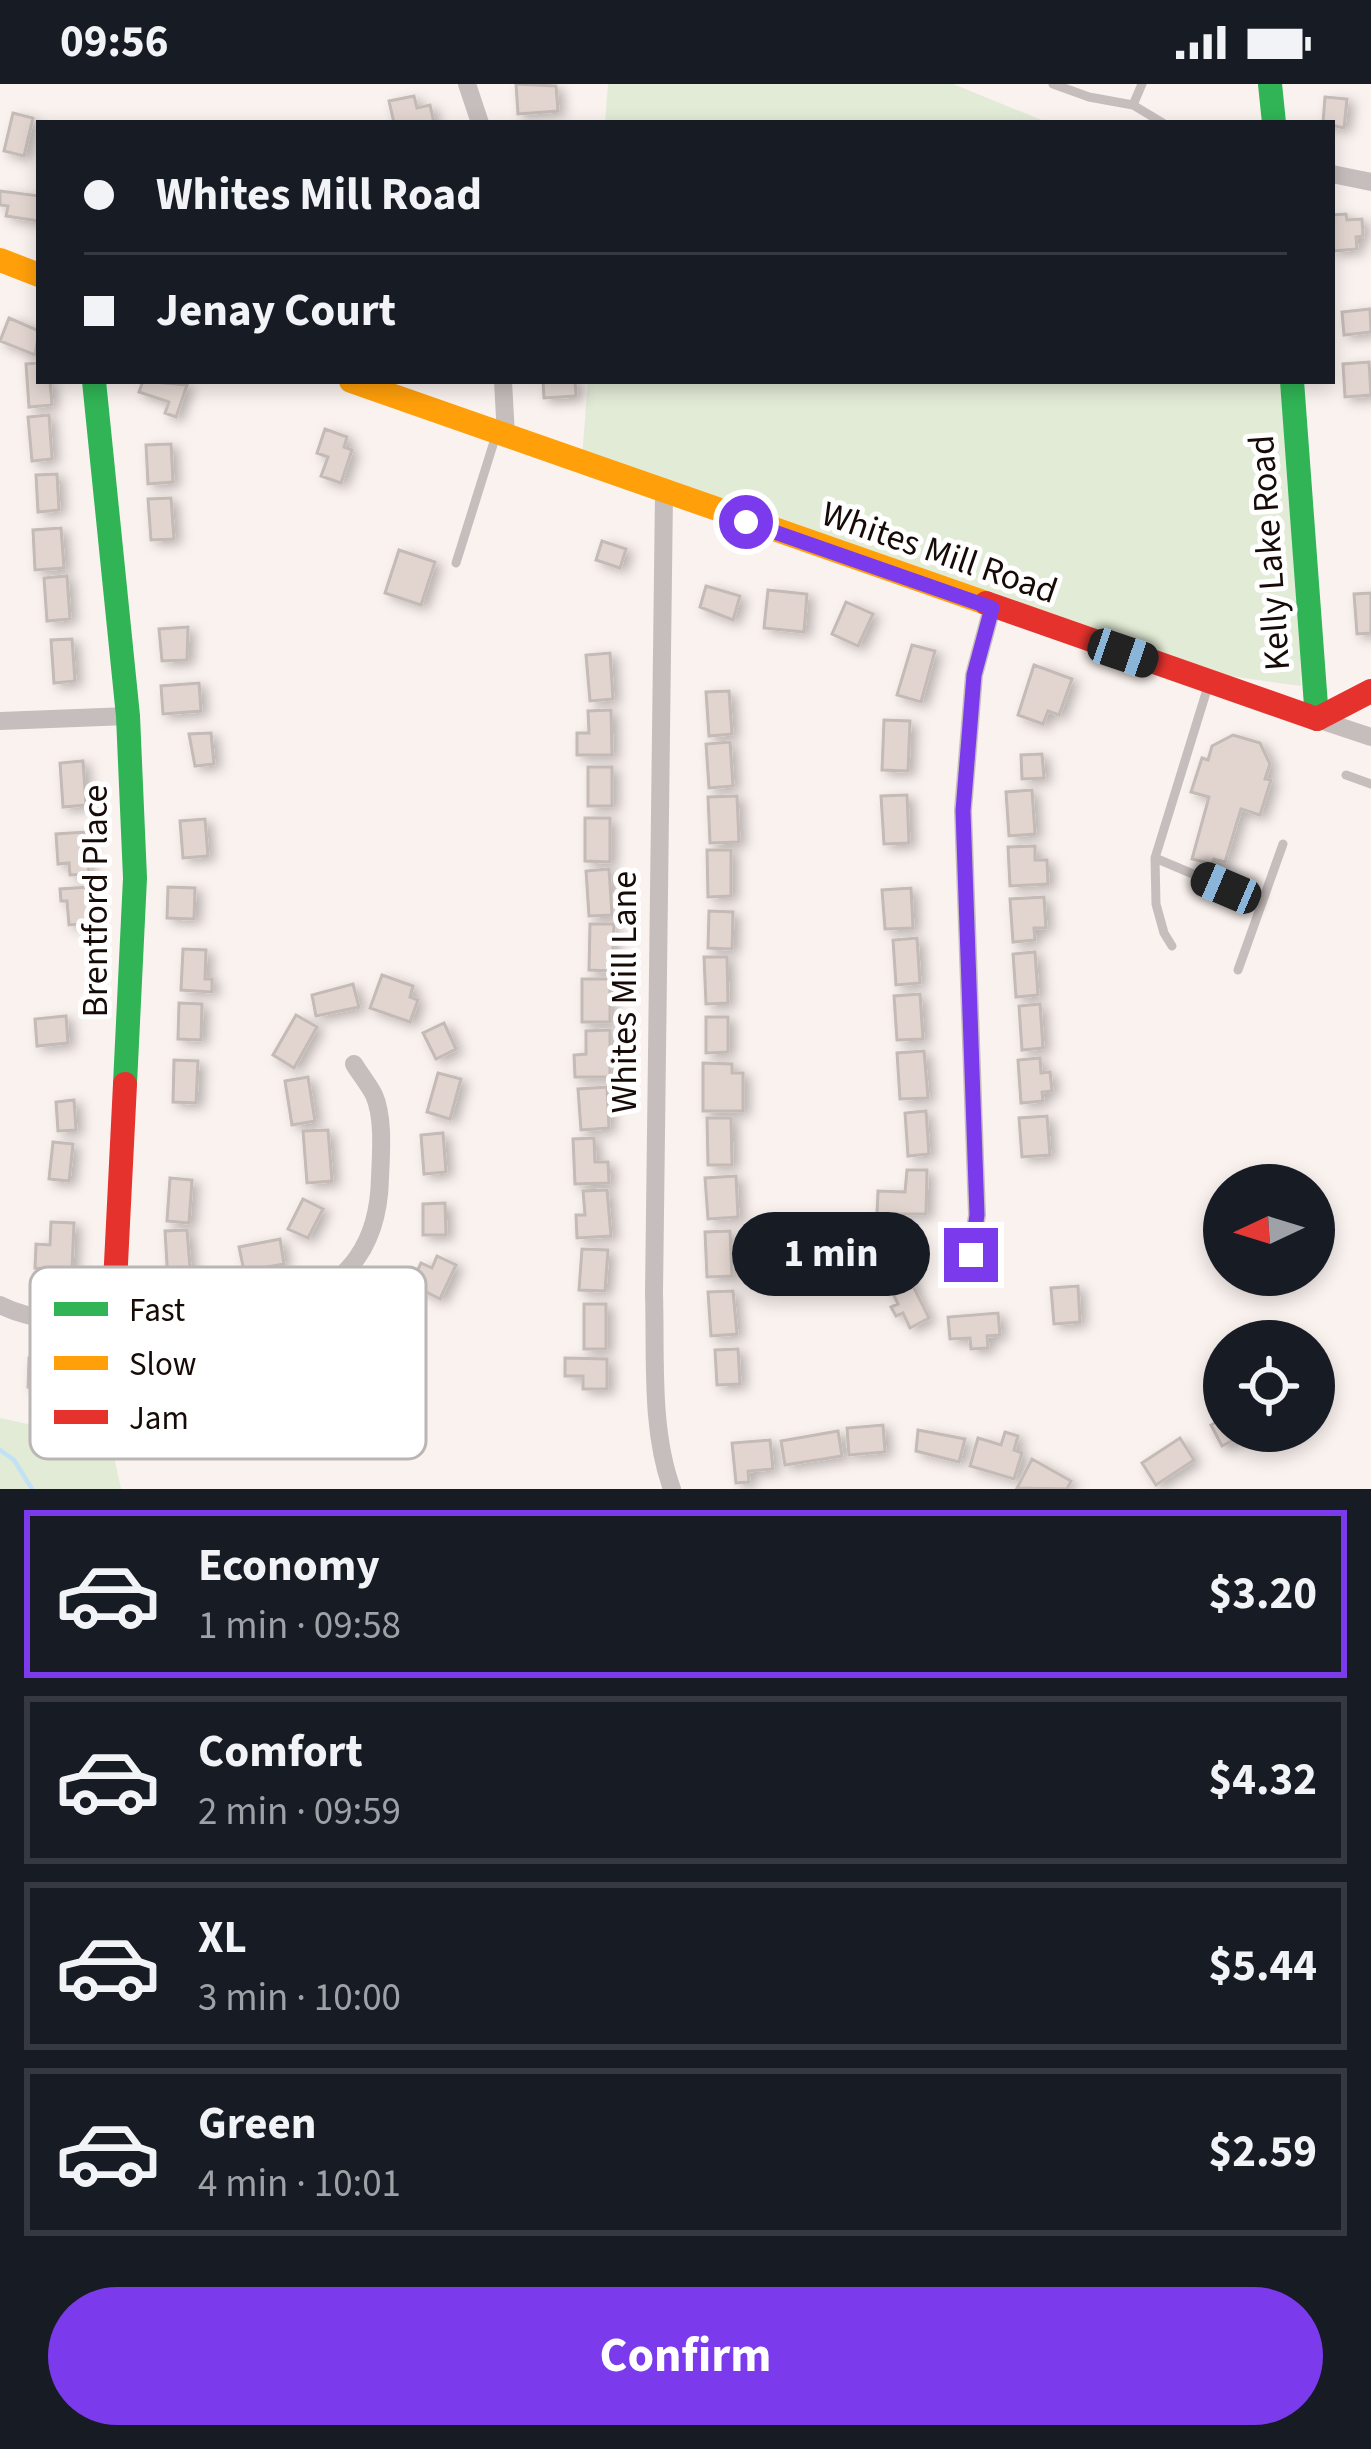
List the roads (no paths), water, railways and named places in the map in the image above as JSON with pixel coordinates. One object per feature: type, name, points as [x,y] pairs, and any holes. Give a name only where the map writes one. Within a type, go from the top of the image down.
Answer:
[{"type":"street","points":[[466,84],[480,120]]},
{"type":"street","points":[[1270,84],[1274,120]]},
{"type":"street","points":[[1335,175],[1371,182]]},
{"type":"street","points":[[0,260],[36,274]]},
{"type":"street","name":"Brentford Place","points":[[94,384],[128,716],[136,878],[115,1267]]},
{"type":"street","name":"Whites Mill Road","points":[[359,384],[1371,737]]},
{"type":"street","points":[[501,434],[503,384]]},
{"type":"street","name":"Kelly Lake Road","points":[[1292,384],[1316,719]]},
{"type":"street","name":"Whites Mill Lane","points":[[664,493],[654,1293],[657,1400],[672,1489]]},
{"type":"street","points":[[971,1255],[977,1215],[963,811],[974,675],[992,608]]},
{"type":"street","points":[[1316,719],[1371,691]]},
{"type":"street","points":[[0,721],[128,716]]},
{"type":"street","points":[[347,1267],[374,1230],[380,1184],[376,1098],[354,1064]]},
{"type":"street","points":[[0,1305],[30,1315]]},
{"type":"lane","points":[[1054,84],[1133,105],[1158,120]]},
{"type":"lane","points":[[1133,105],[1142,84]]},
{"type":"lane","points":[[456,563],[501,434]]},
{"type":"lane","points":[[1172,946],[1156,904],[1155,858],[1209,682]]},
{"type":"lane","points":[[1346,775],[1371,784]]},
{"type":"lane","points":[[1238,970],[1283,844]]},
{"type":"lane","points":[[1155,858],[1262,903]]},
{"type":"waterway","points":[[0,1450],[14,1460],[32,1489]]}]
